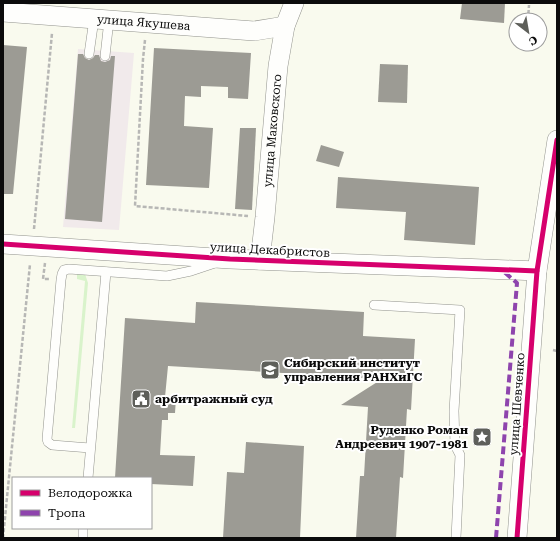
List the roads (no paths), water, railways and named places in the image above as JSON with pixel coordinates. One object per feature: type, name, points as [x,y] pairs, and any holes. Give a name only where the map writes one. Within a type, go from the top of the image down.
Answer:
[{"type":"street","name":"улица Маковского","points":[[265,264],[265,217],[278,66],[285,26],[294,3]]},
{"type":"street","name":"улица Якушева","points":[[3,12],[254,31],[285,26]]},
{"type":"street","name":"улица Шевченко","points":[[517,538],[537,271],[557,140]]},
{"type":"street","name":"улица Декабристов","points":[[3,244],[230,259],[265,264],[537,271]]},
{"type":"lane","points":[[89,54],[101,20]]},
{"type":"lane","points":[[101,20],[105,56]]},
{"type":"lane","points":[[90,448],[52,445],[47,439],[60,288],[64,270],[69,269],[168,276],[191,271],[230,259]]},
{"type":"lane","points":[[88,477],[106,272]]},
{"type":"lane","points":[[374,305],[460,310],[454,411],[455,445],[460,455],[456,538]]},
{"type":"place","name":"Сибирский институт управления РАНХиГС","points":[[270,370]]},
{"type":"place","name":"арбитражный суд","points":[[141,399]]},
{"type":"place","name":"Руденко Роман Андреевич 1907-1981","points":[[482,437]]}]
